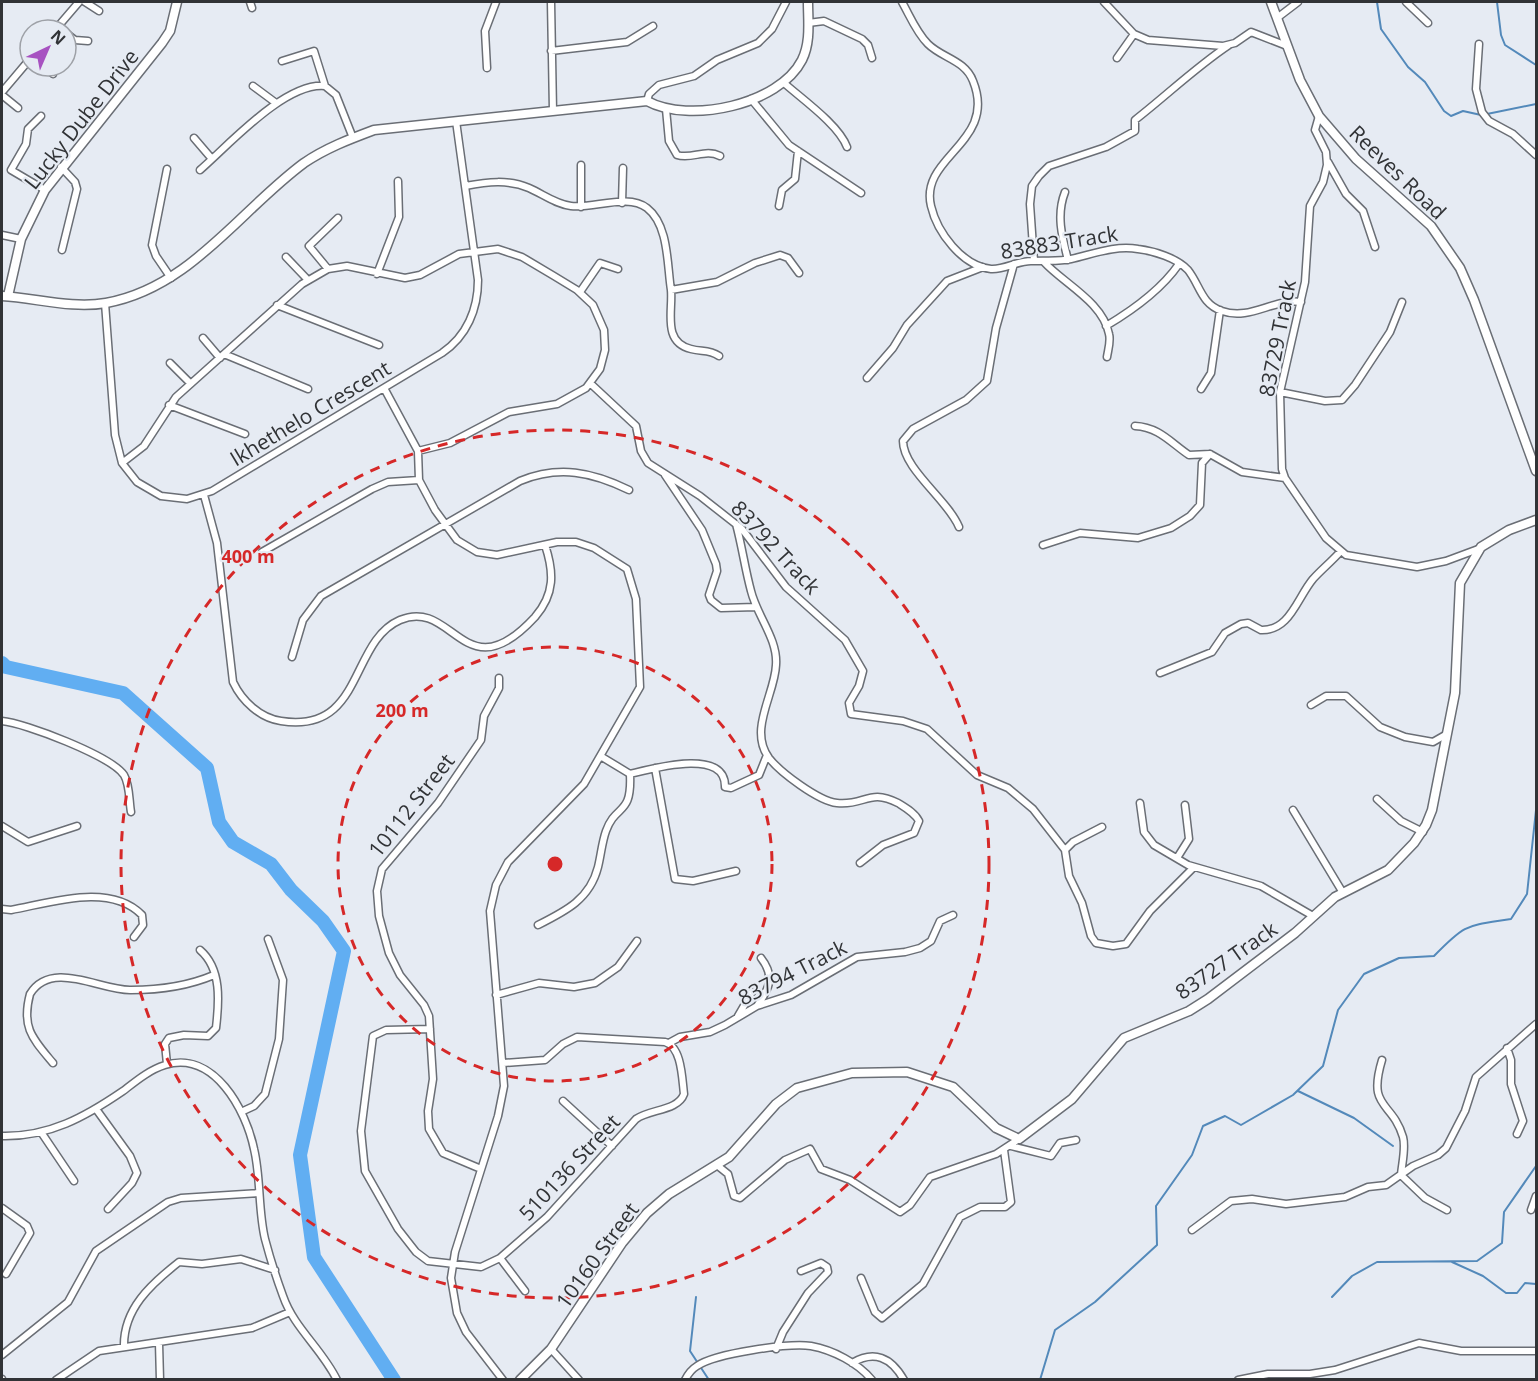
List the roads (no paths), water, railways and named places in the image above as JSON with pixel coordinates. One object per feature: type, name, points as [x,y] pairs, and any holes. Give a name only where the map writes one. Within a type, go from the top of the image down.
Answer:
[{"type":"street","points":[[67,18],[79,2]]},
{"type":"street","points":[[85,2],[99,11]]},
{"type":"street","name":"Lucky Dube Drive","points":[[5,296],[21,239],[45,190],[61,167],[158,50],[170,31],[177,2]]},
{"type":"street","points":[[487,68],[485,31],[496,2]]},
{"type":"street","points":[[551,2],[553,111]]},
{"type":"street","points":[[647,101],[652,90],[659,85],[694,76],[717,60],[758,43],[772,29],[786,2]]},
{"type":"street","points":[[5,296],[79,304],[105,303],[141,293],[171,278],[303,164],[352,138],[390,127],[647,101],[666,109],[692,112],[768,94],[784,83],[796,70],[805,53],[808,2]]},
{"type":"street","name":"83883 Track","points":[[902,2],[924,40],[962,66],[973,81],[977,100],[972,131],[934,177],[930,200],[938,227],[947,242],[983,267],[993,269],[1034,261],[1068,260],[1126,248],[1145,250],[1179,264],[1191,274],[1203,297],[1220,310]]},
{"type":"street","points":[[1104,2],[1134,34],[1155,41],[1229,45]]},
{"type":"street","name":"Reeves Road","points":[[1271,2],[1304,88],[1319,116],[1356,159],[1431,226],[1451,253],[1474,300],[1535,464]]},
{"type":"street","points":[[1277,18],[1298,2]]},
{"type":"street","points":[[1406,2],[1428,23]]},
{"type":"street","points":[[808,23],[824,21],[862,39],[868,45],[872,58]]},
{"type":"street","points":[[551,51],[627,42],[653,26]]},
{"type":"street","points":[[1034,261],[1030,191],[1045,170],[1054,164],[1106,147],[1135,131],[1135,120],[1174,89],[1198,66],[1251,32],[1272,43],[1287,46]]},
{"type":"street","points":[[1117,58],[1134,34]]},
{"type":"street","points":[[78,40],[88,41]]},
{"type":"street","points":[[1479,44],[1476,89],[1482,112],[1488,121],[1513,134],[1536,155]]},
{"type":"street","points":[[282,61],[314,51],[326,86],[336,95],[352,138]]},
{"type":"street","points":[[18,74],[2,94],[18,108]]},
{"type":"street","points":[[784,83],[819,114],[842,138],[847,147]]},
{"type":"street","points":[[253,86],[276,103]]},
{"type":"street","points":[[200,170],[276,103],[298,91],[326,86]]},
{"type":"street","points":[[751,99],[784,140],[861,194]]},
{"type":"street","points":[[666,109],[669,141],[677,155],[684,157],[707,152],[720,156]]},
{"type":"street","points":[[42,116],[28,129],[26,144],[11,170],[45,190]]},
{"type":"street","points":[[1319,116],[1315,130],[1327,161],[1346,194],[1363,211],[1376,247]]},
{"type":"street","name":"Ikhethelo Crescent","points":[[105,303],[115,435],[122,463],[131,476],[153,494],[179,499],[204,495],[447,349],[467,326],[475,308],[478,290],[456,121]]},
{"type":"street","points":[[194,138],[213,159]]},
{"type":"street","points":[[779,206],[782,190],[795,179],[798,151]]},
{"type":"street","name":"83729 Track","points":[[1327,161],[1323,182],[1310,206],[1306,275],[1280,392],[1282,469],[1285,478],[1326,538],[1340,552]]},
{"type":"street","points":[[581,165],[581,207]]},
{"type":"street","points":[[61,167],[75,182],[77,189],[62,250]]},
{"type":"street","points":[[622,203],[623,168]]},
{"type":"street","points":[[167,169],[152,245],[156,256],[171,278]]},
{"type":"street","points":[[377,274],[399,217],[398,181]]},
{"type":"street","points":[[465,186],[499,182],[515,183],[561,204],[581,207],[622,203],[642,204],[656,219],[662,233],[671,290],[669,324],[674,336],[687,348],[708,350],[719,356]]},
{"type":"street","points":[[1065,192],[1061,208],[1061,229],[1068,260]]},
{"type":"street","points":[[327,269],[309,246],[338,218]]},
{"type":"street","points":[[2,235],[21,239]]},
{"type":"street","points":[[122,463],[147,442],[169,405],[190,383],[307,279],[327,269],[347,266],[399,278],[413,277],[459,254],[498,249],[513,253],[580,292],[598,312],[604,330],[603,358],[591,384],[568,400],[509,412],[450,442],[418,451]]},
{"type":"street","points":[[671,290],[717,282],[755,263],[780,255],[788,258],[799,273]]},
{"type":"street","points":[[286,257],[307,279]]},
{"type":"street","points":[[1044,262],[1054,273],[1077,289],[1106,326],[1110,335],[1107,357]]},
{"type":"street","points":[[580,292],[600,263],[618,269]]},
{"type":"street","points":[[959,526],[949,508],[906,456],[903,441],[913,429],[966,400],[987,381],[996,328],[1014,264]]},
{"type":"street","points":[[1106,326],[1134,309],[1179,264]]},
{"type":"street","points":[[867,378],[893,348],[907,325],[947,281],[983,267]]},
{"type":"street","points":[[1201,389],[1211,373],[1220,310],[1247,313],[1282,301],[1301,302]]},
{"type":"street","points":[[1280,392],[1325,401],[1342,400],[1355,385],[1390,332],[1402,302]]},
{"type":"street","points":[[278,306],[379,345]]},
{"type":"street","points":[[203,338],[222,356],[308,389]]},
{"type":"street","points":[[170,363],[190,383]]},
{"type":"street","name":"83792 Track","points":[[591,384],[636,426],[644,458],[664,475],[700,496],[735,524],[786,587],[836,629],[853,650],[862,666],[863,675],[849,703],[851,714],[903,721],[931,731],[977,774],[1008,788],[1023,800],[1065,850],[1069,876],[1082,903],[1091,936],[1100,945],[1126,944],[1150,911],[1194,867]]},
{"type":"street","points":[[384,388],[418,451],[419,480],[444,525],[464,545],[489,555],[509,555],[567,541],[594,548],[623,565],[630,574],[634,588],[641,684],[602,757],[572,798],[514,854],[496,885],[490,918],[503,1063],[502,1102],[452,1264],[452,1290],[461,1322],[474,1344],[503,1380]]},
{"type":"street","points":[[169,405],[245,434]]},
{"type":"street","points":[[1135,426],[1152,428],[1190,455],[1210,454],[1242,472],[1285,478]]},
{"type":"street","points":[[1042,545],[1080,533],[1138,538],[1171,528],[1190,516],[1200,505],[1202,463],[1210,454]]},
{"type":"street","points":[[292,657],[303,620],[321,596],[520,481],[541,474],[581,472],[607,480],[628,490]]},
{"type":"street","points":[[664,475],[702,530],[716,564],[717,571],[710,595],[711,600],[721,608],[756,607]]},
{"type":"street","points":[[262,552],[372,489],[388,482],[419,480]]},
{"type":"street","points":[[204,495],[215,536],[234,682],[241,695],[255,710],[283,721],[317,718],[338,705],[353,686],[378,639],[391,625],[405,619],[433,620],[460,639],[477,646],[494,648],[510,641],[541,610],[549,596],[552,577],[545,545]]},
{"type":"street","name":"83727 Track","points":[[718,1166],[728,1174],[735,1197],[740,1198],[785,1160],[810,1149],[821,1169],[850,1180],[900,1212],[910,1205],[930,1177],[1007,1148],[1072,1100],[1124,1038],[1203,1003],[1343,893],[1388,870],[1422,832],[1432,810],[1448,734],[1458,668],[1459,590],[1465,572],[1481,547],[1509,530],[1536,520]]},
{"type":"street","points":[[602,757],[630,774],[685,763],[706,765],[721,773],[728,788],[759,775],[767,755],[762,729],[776,663],[774,647],[756,607],[735,524]]},
{"type":"street","points":[[1161,673],[1212,652],[1225,633],[1241,624],[1248,623],[1261,630],[1278,626],[1296,606],[1310,582],[1340,552],[1377,562],[1417,567],[1446,561],[1481,547]]},
{"type":"street","name":"10112 Street","points":[[481,1169],[447,1156],[435,1142],[429,1129],[428,1111],[433,1085],[430,1029],[424,1005],[405,983],[389,953],[378,907],[379,874],[438,803],[478,745],[482,737],[484,716],[499,688],[500,678]]},
{"type":"street","points":[[1311,705],[1326,696],[1346,696],[1374,722],[1393,733],[1433,742],[1448,734]]},
{"type":"street","points":[[2,721],[26,726],[64,741],[119,770],[127,782],[131,812]]},
{"type":"street","points":[[767,755],[792,778],[828,801],[849,803],[882,796],[902,806],[918,818],[919,824],[914,832],[877,849],[861,863]]},
{"type":"street","points":[[655,768],[675,879],[693,881],[736,871]]},
{"type":"street","points":[[538,925],[567,910],[585,895],[596,874],[606,831],[630,798],[630,774]]},
{"type":"street","points":[[1377,799],[1401,821],[1422,832]]},
{"type":"street","points":[[1140,803],[1142,826],[1149,839],[1177,858],[1194,867],[1261,886],[1313,916]]},
{"type":"street","points":[[1177,858],[1189,839],[1185,805]]},
{"type":"street","points":[[1293,810],[1343,893]]},
{"type":"street","points":[[2,826],[28,842],[77,826]]},
{"type":"street","points":[[1065,850],[1073,842],[1102,827]]},
{"type":"street","points":[[2,909],[11,910],[77,898],[118,899],[142,915],[143,925],[134,937]]},
{"type":"street","name":"83794 Track","points":[[669,1043],[680,1037],[710,1032],[757,1006],[791,995],[856,957],[920,948],[931,941],[940,921],[953,915]]},
{"type":"street","points":[[241,1112],[254,1106],[265,1094],[279,1039],[283,980],[268,939]]},
{"type":"street","points":[[496,995],[539,983],[574,987],[595,983],[618,967],[637,941]]},
{"type":"street","points":[[167,1064],[165,1044],[169,1038],[184,1035],[208,1036],[215,1032],[220,994],[214,975],[200,950]]},
{"type":"street","points":[[757,1006],[767,993],[771,979],[769,968],[761,958]]},
{"type":"street","points":[[53,1063],[32,1038],[28,1029],[30,994],[43,982],[72,978],[130,990],[188,985],[214,975]]},
{"type":"street","points":[[736,1019],[752,992]]},
{"type":"street","points":[[1192,1230],[1231,1201],[1240,1199],[1286,1204],[1338,1198],[1368,1187],[1386,1185],[1401,1174],[1443,1152],[1465,1111],[1476,1077],[1536,1024]]},
{"type":"street","name":"510136 Street","points":[[430,1029],[386,1030],[373,1036],[361,1145],[368,1180],[411,1246],[428,1261],[481,1266],[500,1258],[547,1217],[641,1116],[677,1104],[683,1098],[677,1053],[669,1043]]},
{"type":"street","points":[[503,1063],[545,1060],[563,1044],[577,1037],[669,1043]]},
{"type":"street","points":[[1507,1048],[1511,1060],[1511,1084],[1523,1120],[1517,1134]]},
{"type":"street","points":[[1382,1060],[1377,1090],[1381,1103],[1403,1138],[1401,1174],[1420,1194],[1447,1210]]},
{"type":"street","points":[[2,1136],[41,1132],[69,1124],[96,1109],[145,1075],[167,1064],[192,1065],[211,1073],[241,1112],[255,1150],[265,1239],[290,1312],[337,1380]]},
{"type":"street","name":"10160 Street","points":[[520,1380],[551,1349],[622,1244],[647,1214],[663,1198],[718,1166],[742,1146],[776,1104],[790,1093],[823,1080],[868,1071],[907,1072],[946,1083],[958,1091],[996,1128],[1019,1139]]},
{"type":"street","points":[[563,1101],[612,1146]]},
{"type":"street","points":[[96,1109],[130,1156],[137,1173],[134,1180],[108,1209]]},
{"type":"street","points":[[41,1132],[74,1180]]},
{"type":"street","points":[[861,1278],[875,1312],[882,1318],[923,1284],[960,1217],[974,1209],[1005,1207],[1011,1202],[1007,1148],[1051,1156],[1060,1143],[1076,1140]]},
{"type":"street","points":[[2,1355],[68,1302],[96,1251],[168,1202],[181,1198],[259,1193]]},
{"type":"street","points":[[1531,1210],[1536,1197]]},
{"type":"street","points":[[2,1208],[27,1226],[30,1233],[6,1274]]},
{"type":"street","points":[[500,1258],[525,1291]]},
{"type":"street","points":[[124,1347],[124,1329],[138,1301],[179,1262],[202,1264],[241,1259],[275,1270]]},
{"type":"street","points":[[776,1349],[783,1332],[808,1293],[828,1272],[827,1267],[821,1263],[801,1271]]},
{"type":"street","points":[[56,1379],[94,1353],[252,1328],[290,1312]]},
{"type":"street","points":[[1238,1380],[1262,1375],[1310,1374],[1335,1370],[1419,1342],[1461,1351],[1536,1351]]},
{"type":"street","points":[[159,1343],[160,1380]]},
{"type":"street","points":[[685,1380],[692,1370],[708,1360],[738,1353],[810,1346],[862,1368],[872,1380]]},
{"type":"street","points":[[551,1349],[579,1380]]},
{"type":"street","points":[[852,1363],[867,1355],[882,1357],[891,1362],[904,1380]]},
{"type":"waterway","points":[[1377,2],[1381,29],[1408,67],[1425,82],[1444,111],[1451,116],[1463,111],[1481,115]]},
{"type":"waterway","points":[[1497,2],[1501,35],[1505,45],[1536,65]]},
{"type":"waterway","points":[[1487,114],[1536,104]]},
{"type":"waterway","points":[[2,663],[6,667],[123,693],[207,768],[219,822],[233,842],[271,864],[291,890],[323,921],[344,951],[300,1155],[314,1257],[394,1380]]},
{"type":"waterway","points":[[1040,1380],[1055,1330],[1095,1302],[1157,1245],[1156,1206],[1192,1155],[1203,1126],[1225,1116],[1241,1125],[1293,1095],[1323,1066],[1338,1010],[1364,974],[1399,958],[1434,956],[1453,937],[1468,928],[1511,919],[1527,894],[1536,810]]},
{"type":"waterway","points":[[1298,1091],[1354,1118],[1393,1146]]},
{"type":"waterway","points":[[1332,1297],[1352,1276],[1377,1262],[1477,1261],[1502,1243],[1504,1212],[1536,1166]]},
{"type":"waterway","points":[[1452,1262],[1483,1276],[1506,1293],[1517,1293],[1525,1283],[1536,1284]]},
{"type":"waterway","points":[[696,1297],[690,1351],[709,1380]]}]
